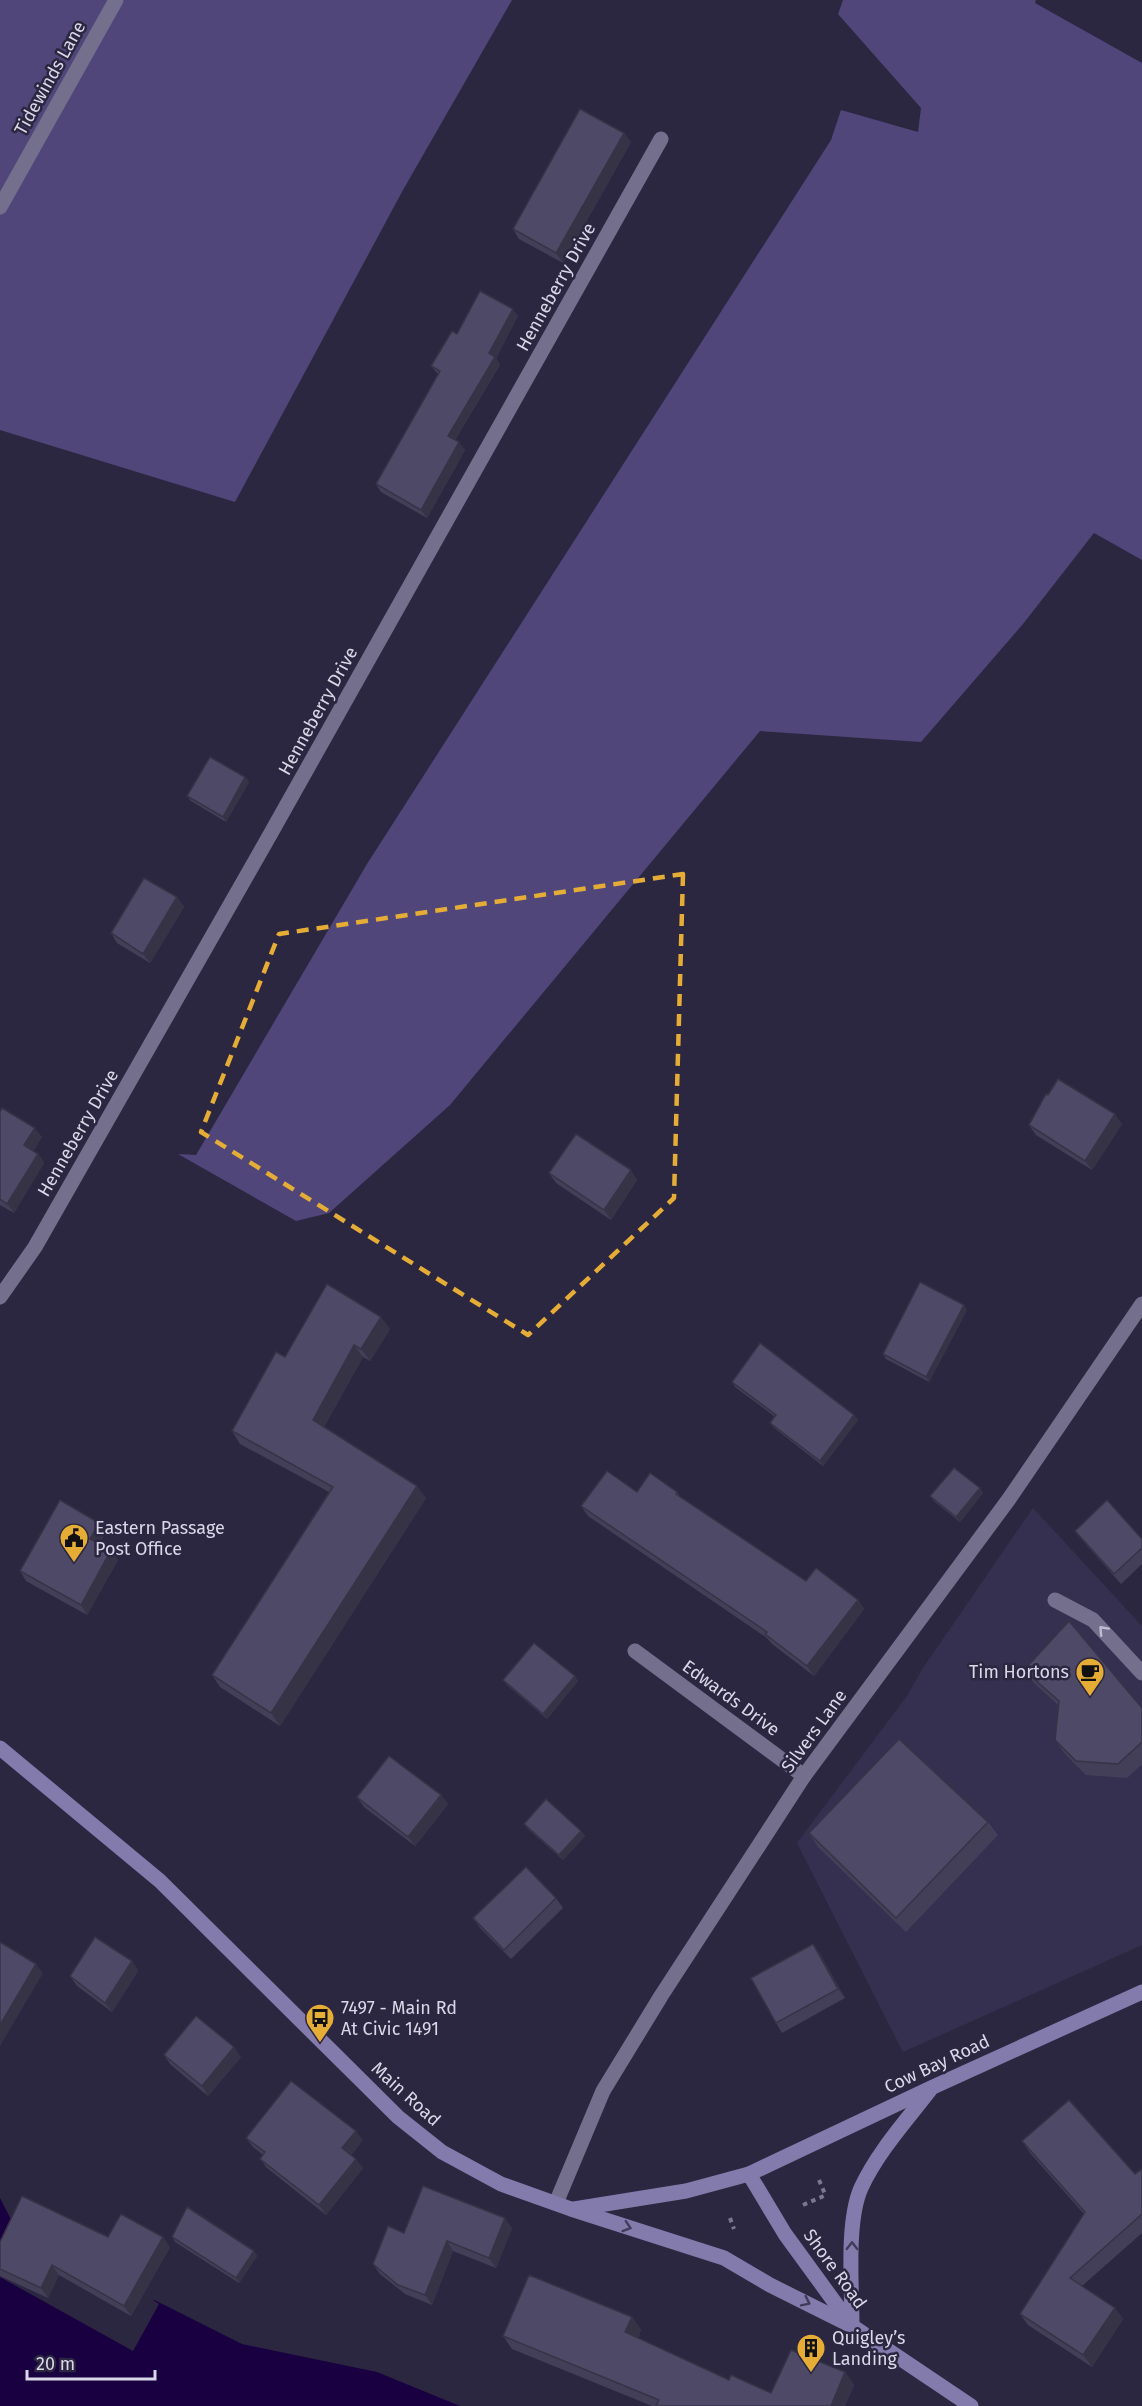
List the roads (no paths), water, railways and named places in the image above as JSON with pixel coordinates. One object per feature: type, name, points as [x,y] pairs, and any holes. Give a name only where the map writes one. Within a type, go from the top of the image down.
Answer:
[{"type":"main road","name":"Main Road","points":[[0,1748],[160,1881],[398,2117],[442,2152],[491,2179],[571,2209],[724,2258],[852,2325]]},
{"type":"main road","name":"Cow Bay Road","points":[[749,2174],[933,2086],[1142,1992]]},
{"type":"main road","points":[[852,2325],[853,2228],[861,2188],[897,2133],[933,2086]]},
{"type":"main road","points":[[571,2209],[686,2191],[749,2174]]},
{"type":"main road","name":"Shore Road","points":[[749,2174],[783,2231],[852,2325],[971,2406]]},
{"type":"street","name":"Tidewinds Lane","points":[[0,207],[116,0]]},
{"type":"street","name":"Henneberry Drive","points":[[0,1297],[35,1247],[177,999],[661,139]]},
{"type":"street","name":"Silvers Lane","points":[[556,2203],[603,2091],[804,1776],[1009,1499],[1142,1304]]},
{"type":"street","points":[[1055,1600],[1093,1620],[1142,1673]]},
{"type":"street","name":"Edwards Drive","points":[[635,1651],[804,1776]]},
{"type":"place","name":"Eastern Passage Post Office","points":[[74,1564]]},
{"type":"place","name":"Tim Hortons","points":[[1090,1698]]},
{"type":"place","name":"7497 - Main Rd At Civic 1491","points":[[320,2044]]},
{"type":"place","name":"Quigley’s Landing","points":[[811,2374]]}]
